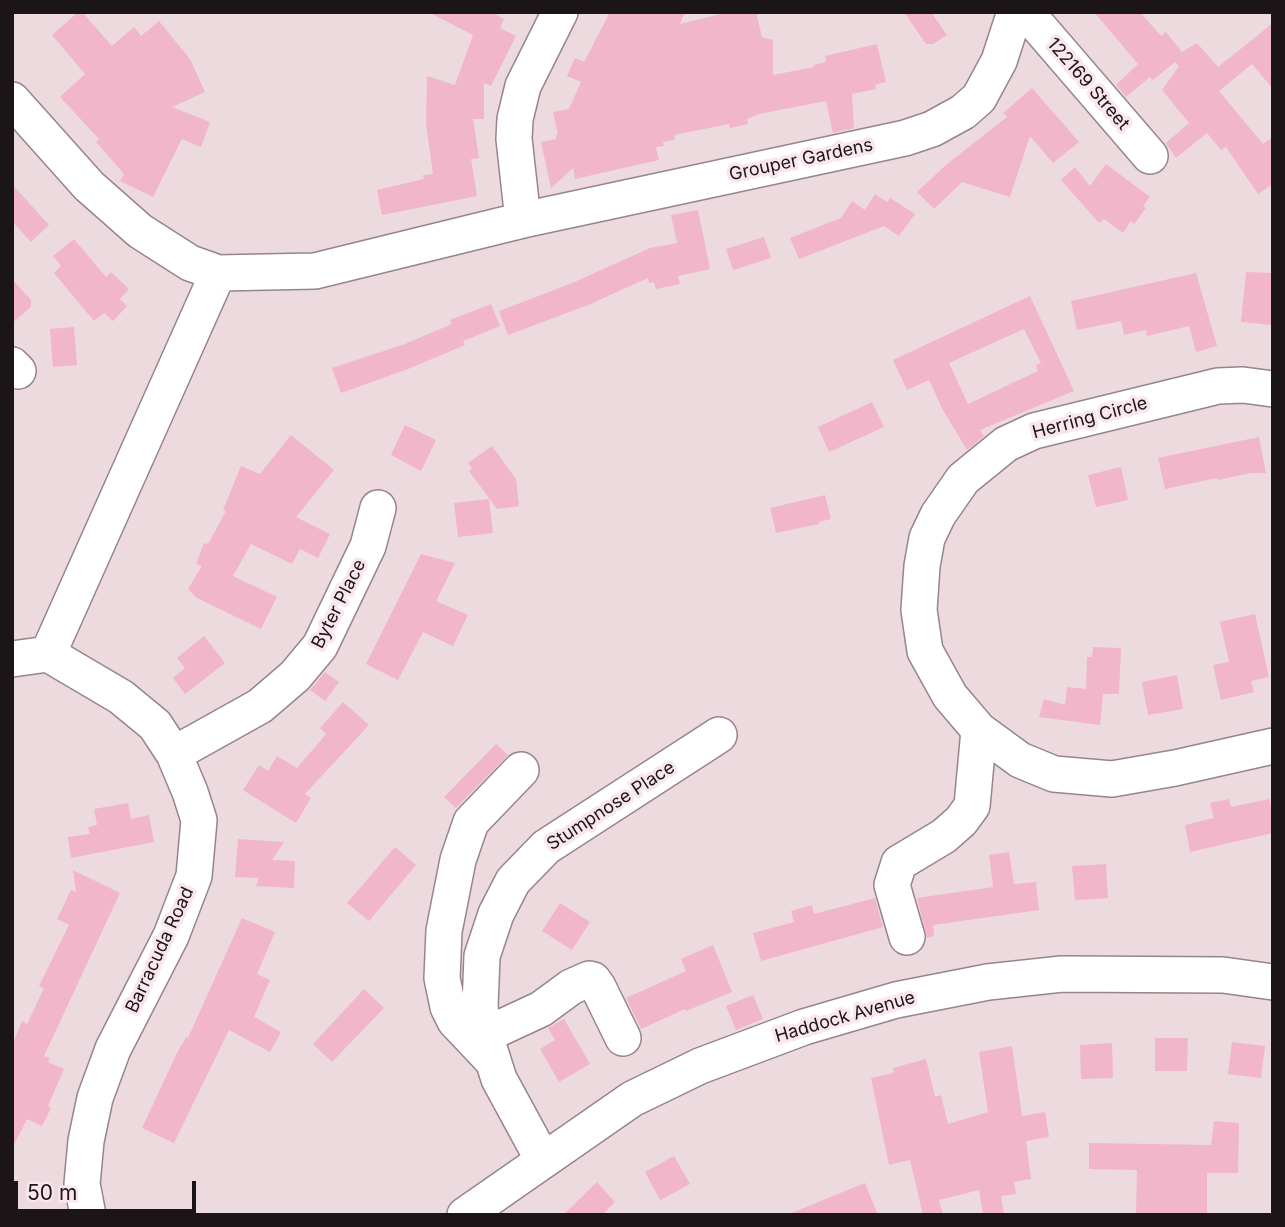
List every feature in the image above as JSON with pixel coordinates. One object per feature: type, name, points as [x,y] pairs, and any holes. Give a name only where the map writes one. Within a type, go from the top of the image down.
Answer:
[{"type":"street","points":[[523,220],[514,139],[515,119],[523,86],[560,12]]},
{"type":"street","name":"Grouper Gardens","points":[[218,273],[315,271],[523,220],[905,138],[932,129],[963,112],[979,99],[999,61],[1015,12]]},
{"type":"street","name":"122169 Street","points":[[1026,12],[1150,156]]},
{"type":"street","points":[[12,100],[89,186],[140,230],[190,263],[218,273],[48,654],[12,659]]},
{"type":"street","name":"Herring Circle","points":[[1273,389],[1243,385],[1219,386],[1034,431],[1006,444],[964,479],[938,515],[927,538],[919,610],[925,651],[950,696],[979,730],[1020,760],[1054,774],[1112,779],[1273,746]]},
{"type":"street","name":"Byter Place","points":[[174,754],[260,706],[295,676],[320,646],[368,545],[378,508]]},
{"type":"street","name":"Barracuda Road","points":[[48,654],[121,697],[155,725],[174,754],[199,820],[194,876],[171,936],[113,1049],[95,1098],[86,1140],[82,1184],[88,1215]]},
{"type":"street","points":[[907,937],[892,885],[899,863],[944,836],[961,821],[972,806],[979,730]]},
{"type":"street","name":"Stumpnose Place","points":[[542,1160],[499,1079],[480,1007],[482,956],[496,914],[513,881],[546,847],[719,736]]},
{"type":"street","points":[[521,770],[471,822],[458,860],[444,931],[442,978],[448,1007],[455,1021],[489,1048],[571,987],[589,979],[598,987],[623,1038]]},
{"type":"street","name":"Haddock Avenue","points":[[465,1215],[632,1099],[700,1066],[790,1031],[896,1000],[988,982],[1062,974],[1223,975],[1273,982]]},
{"type":"building","points":[[78,12],[82,12],[112,46],[134,27],[141,36],[159,21],[190,59],[205,92],[172,107],[210,122],[201,147],[182,139],[153,197],[120,181],[124,174],[96,142],[99,139],[60,97],[85,74],[52,35]]},
{"type":"building","points":[[428,12],[491,12],[504,19],[500,28],[516,36],[491,86],[484,83],[484,119],[473,119],[479,158],[471,159],[477,196],[382,215],[377,190],[424,179],[423,175],[433,174],[426,124],[427,76],[455,85],[473,35]]},
{"type":"building","points":[[610,12],[685,12],[680,24],[729,12],[756,12],[762,37],[773,40],[773,75],[814,67],[826,62],[825,56],[877,44],[886,82],[875,85],[876,89],[852,94],[854,128],[833,133],[826,101],[759,114],[747,119],[748,124],[730,128],[729,124],[674,135],[675,140],[663,142],[664,146],[656,147],[659,160],[575,179],[573,168],[551,188],[541,142],[556,139],[558,135],[553,112],[569,109],[581,82],[567,76],[575,58],[584,62]]},
{"type":"building","points":[[904,12],[931,12],[947,35],[933,44],[926,44]]},
{"type":"building","points":[[1094,12],[1140,12],[1161,36],[1166,32],[1182,52],[1197,43],[1218,67],[1273,23],[1273,89],[1252,64],[1219,91],[1263,144],[1273,137],[1273,184],[1258,194],[1226,147],[1221,150],[1207,133],[1176,158],[1166,143],[1189,123],[1162,90],[1179,66],[1175,62],[1153,80],[1150,77],[1126,97],[1116,85],[1138,64]]},
{"type":"building","points":[[1032,88],[1079,142],[1053,163],[1030,136],[1010,197],[962,182],[934,209],[917,192],[947,164],[1007,117],[1003,113]]},
{"type":"building","points":[[1106,164],[1150,197],[1143,206],[1146,208],[1134,224],[1131,221],[1123,233],[1104,219],[1099,223],[1061,180],[1075,167],[1090,186]]},
{"type":"building","points":[[12,184],[49,225],[31,242],[12,221]]},
{"type":"building","points":[[875,194],[887,202],[890,198],[915,214],[899,236],[884,226],[799,259],[790,238],[841,218],[852,201],[865,210]]},
{"type":"building","points":[[698,210],[710,269],[678,276],[680,284],[656,289],[654,282],[649,283],[648,278],[588,305],[508,335],[499,311],[570,284],[650,248],[677,243],[671,215]]},
{"type":"building","points":[[764,237],[771,258],[733,270],[726,249]]},
{"type":"building","points":[[74,239],[106,277],[111,272],[129,289],[120,299],[127,306],[113,321],[104,313],[94,321],[54,273],[61,266],[53,256]]},
{"type":"building","points":[[1246,272],[1273,273],[1273,325],[1241,322]]},
{"type":"building","points":[[1196,273],[1217,346],[1196,352],[1189,326],[1147,336],[1146,330],[1124,335],[1121,321],[1077,330],[1071,301]]},
{"type":"building","points":[[12,279],[31,300],[31,307],[12,323]]},
{"type":"building","points":[[1030,296],[1074,391],[980,430],[984,436],[967,450],[929,380],[907,390],[893,360]],"holes":[[[1024,329],[1041,363],[1036,365],[1038,371],[968,404],[949,363]]]},
{"type":"building","points":[[491,304],[500,326],[463,341],[465,345],[341,393],[332,368],[405,344],[452,324],[450,320]]},
{"type":"building","points":[[74,327],[77,365],[53,367],[50,329]]},
{"type":"building","points":[[872,402],[884,427],[829,452],[818,427]]},
{"type":"building","points":[[405,425],[436,440],[421,471],[391,455]]},
{"type":"building","points":[[291,435],[334,470],[296,517],[330,534],[318,558],[300,549],[292,564],[251,544],[233,576],[277,597],[261,629],[197,598],[188,589],[202,566],[196,564],[204,543],[208,544],[226,511],[223,510],[241,466],[260,474]]},
{"type":"building","points":[[1259,437],[1266,473],[1217,478],[1165,489],[1158,458]]},
{"type":"building","points":[[492,446],[516,479],[519,506],[497,509],[469,471],[472,468],[468,463]]},
{"type":"building","points":[[1121,467],[1128,500],[1096,507],[1088,475]]},
{"type":"building","points":[[825,495],[831,519],[776,533],[770,508]]},
{"type":"building","points":[[489,499],[493,533],[458,537],[454,503]]},
{"type":"building","points":[[421,554],[455,563],[436,601],[468,615],[453,646],[423,632],[398,680],[366,664]]},
{"type":"building","points":[[1255,614],[1269,677],[1251,681],[1254,692],[1221,700],[1213,665],[1229,662],[1220,622]]},
{"type":"building","points":[[204,636],[225,663],[185,694],[173,678],[185,668],[177,658]]},
{"type":"building","points":[[1093,647],[1121,648],[1119,694],[1103,694],[1100,725],[1039,717],[1044,699],[1065,705],[1067,687],[1086,689],[1087,657],[1092,657]]},
{"type":"building","points":[[325,672],[339,682],[325,701],[310,690]]},
{"type":"building","points":[[1177,675],[1183,709],[1148,715],[1142,682]]},
{"type":"building","points":[[343,702],[369,725],[305,794],[311,798],[296,823],[243,790],[259,765],[268,771],[277,756],[297,768],[326,734],[320,728]]},
{"type":"building","points":[[496,744],[508,755],[456,808],[444,797]]},
{"type":"building","points":[[1229,799],[1231,807],[1269,799],[1273,813],[1273,833],[1190,852],[1185,825],[1214,818],[1210,803]]},
{"type":"building","points":[[128,803],[131,819],[149,815],[154,842],[71,858],[68,837],[90,834],[88,827],[97,825],[94,809]]},
{"type":"building","points":[[238,839],[284,842],[272,860],[295,861],[294,888],[256,886],[259,878],[235,877]]},
{"type":"building","points":[[395,847],[416,865],[369,921],[347,903]]},
{"type":"building","points":[[1009,852],[1014,884],[1036,882],[1039,910],[933,925],[934,936],[927,938],[917,898],[993,887],[989,855]]},
{"type":"building","points":[[1106,864],[1108,898],[1075,900],[1072,866]]},
{"type":"building","points":[[73,870],[120,893],[44,1056],[50,1058],[48,1062],[64,1069],[48,1106],[51,1108],[42,1126],[27,1119],[12,1149],[12,1046],[22,1021],[27,1024],[44,988],[39,986],[69,925],[57,919],[71,890],[76,892]]},
{"type":"building","points":[[875,898],[883,927],[761,961],[753,933],[794,922],[791,911],[812,905],[814,914]]},
{"type":"building","points":[[560,903],[590,922],[572,950],[542,931]]},
{"type":"building","points":[[242,918],[275,932],[257,974],[270,980],[254,1017],[281,1032],[270,1052],[229,1030],[174,1143],[142,1128],[177,1053],[186,1037],[188,1038]]},
{"type":"building","points":[[713,945],[732,992],[641,1029],[626,998],[686,971],[681,959]]},
{"type":"building","points":[[364,989],[384,1008],[332,1062],[313,1044]]},
{"type":"building","points":[[753,995],[763,1019],[736,1030],[726,1006]]},
{"type":"building","points":[[564,1019],[590,1064],[559,1082],[540,1049],[555,1040],[548,1028]]},
{"type":"building","points":[[1155,1038],[1188,1038],[1187,1071],[1155,1071]]},
{"type":"building","points":[[1232,1042],[1265,1046],[1261,1078],[1228,1074]]},
{"type":"building","points":[[1112,1043],[1113,1078],[1081,1079],[1080,1045]]},
{"type":"building","points":[[1012,1046],[1022,1116],[1045,1112],[1049,1137],[1026,1141],[1031,1179],[1014,1182],[1016,1194],[1001,1196],[1004,1215],[983,1215],[979,1190],[939,1200],[943,1215],[923,1215],[910,1160],[889,1165],[871,1078],[894,1073],[893,1068],[926,1059],[935,1097],[941,1095],[948,1124],[988,1112],[979,1052]]},
{"type":"building","points":[[1214,1121],[1239,1123],[1238,1173],[1207,1173],[1207,1215],[1136,1213],[1137,1170],[1089,1169],[1089,1143],[1211,1145]]},
{"type":"building","points":[[674,1156],[690,1184],[660,1200],[645,1172]]},
{"type":"building","points":[[597,1182],[615,1202],[602,1215],[563,1215]]},
{"type":"building","points":[[865,1183],[878,1215],[789,1215],[789,1214]]}]
